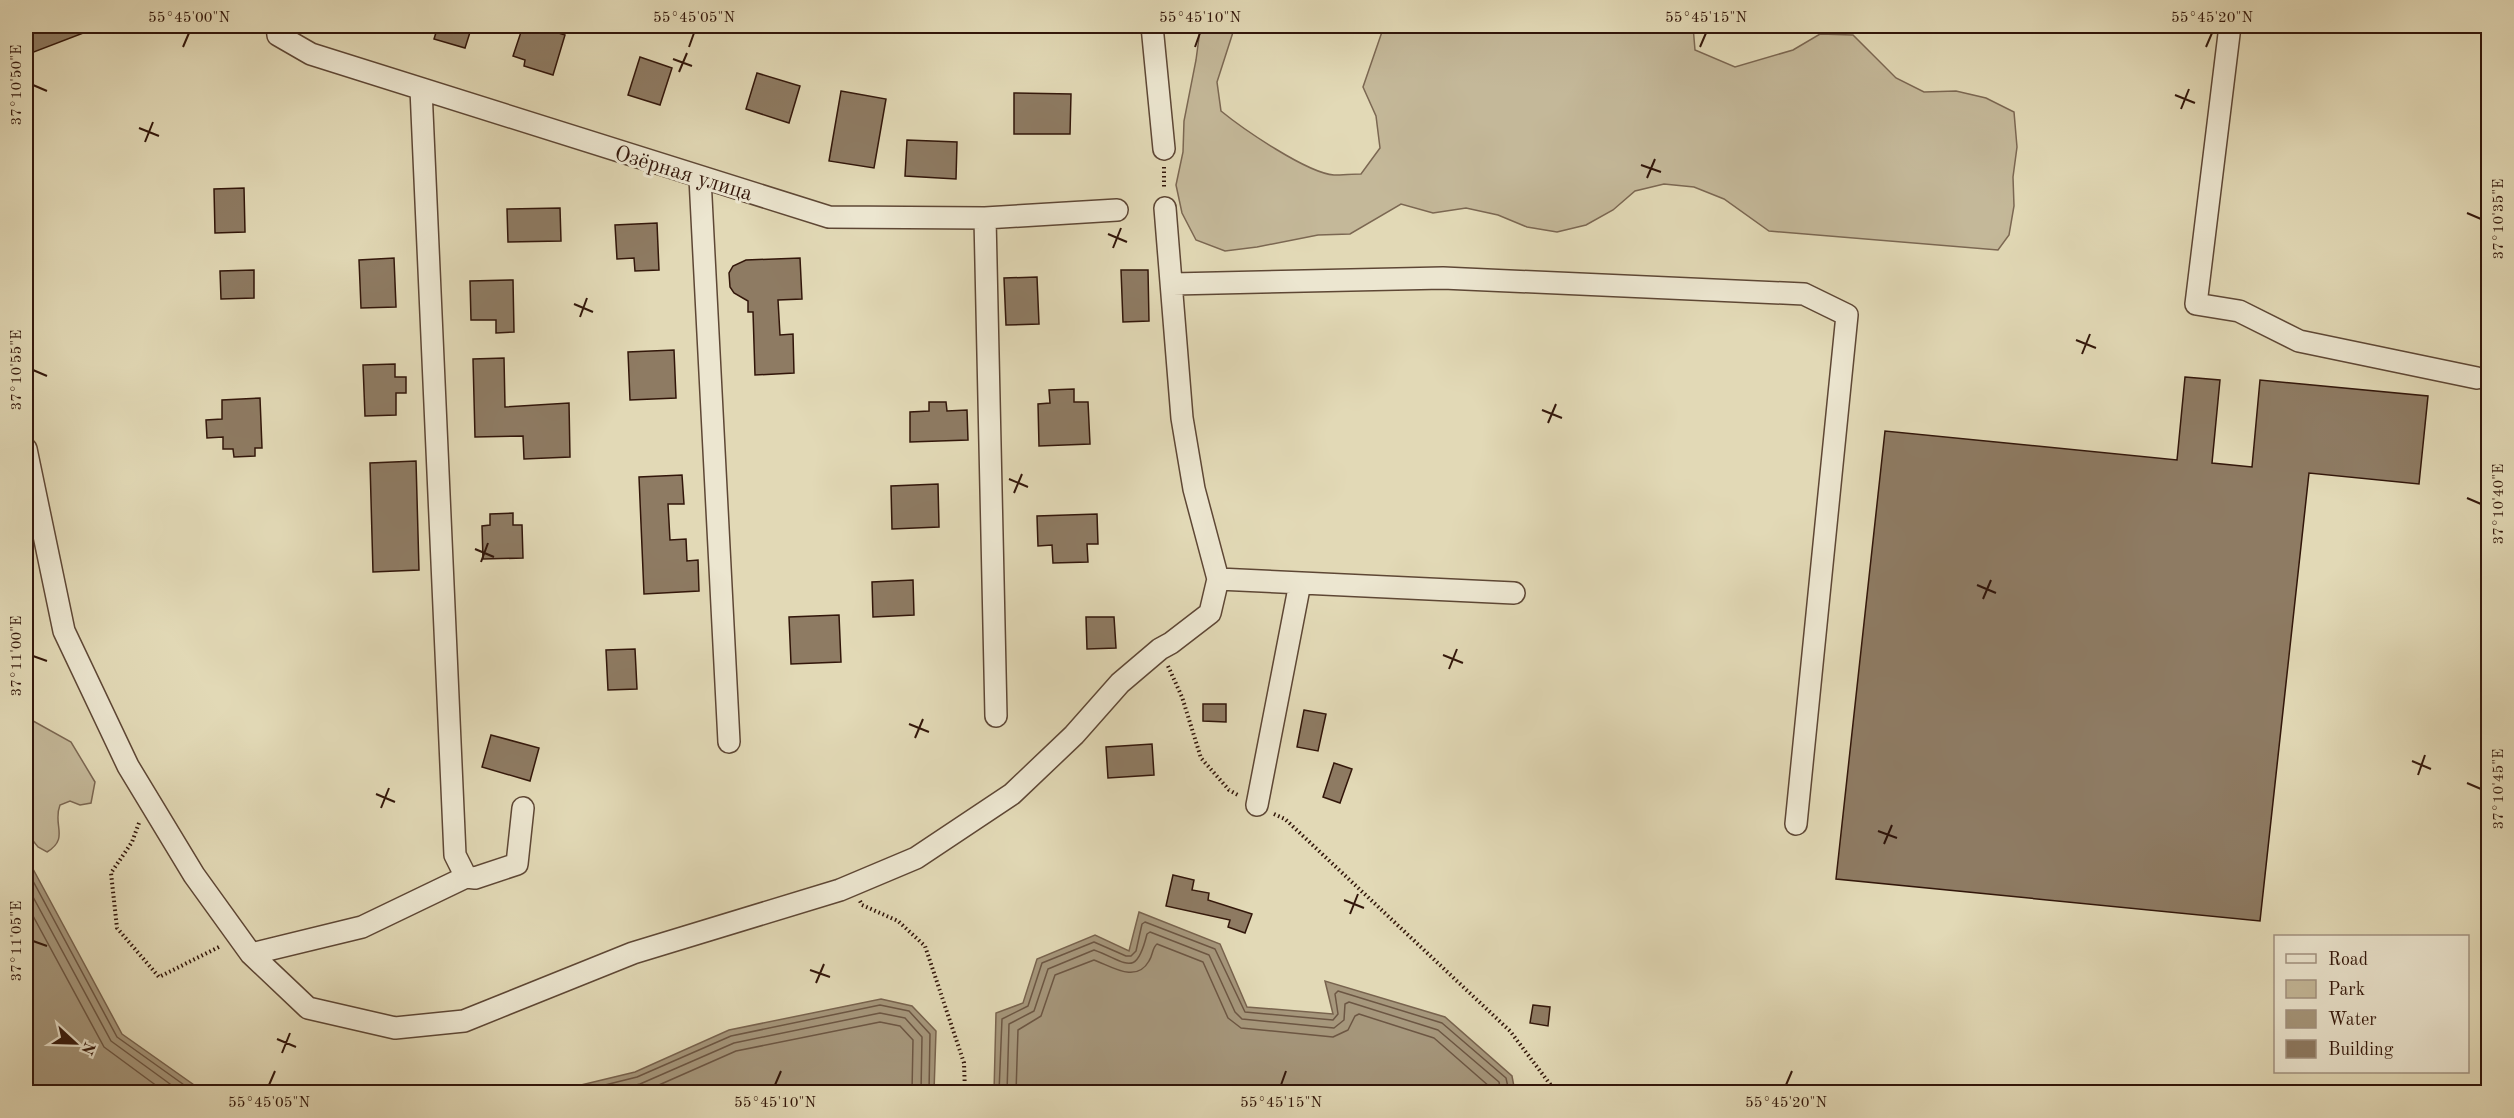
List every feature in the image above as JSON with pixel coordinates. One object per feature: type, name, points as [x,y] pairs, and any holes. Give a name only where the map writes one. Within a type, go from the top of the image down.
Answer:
[{"type":"street","name":"Озёрная улица","points":[[277,26],[278,36],[311,54],[829,217],[986,218],[1117,210]]},
{"type":"street","points":[[1152,26],[1164,149]]},
{"type":"street","points":[[2230,26],[2196,304],[2239,311],[2299,341],[2477,378]]},
{"type":"street","points":[[421,89],[455,855],[466,877]]},
{"type":"street","points":[[700,178],[729,742]]},
{"type":"street","points":[[26,449],[64,631],[128,766],[194,875],[245,946],[308,1008],[395,1028],[464,1021],[633,953],[851,886],[916,858],[1012,794],[1074,735],[1120,683],[1160,649],[1210,613],[1218,579],[1194,489],[1182,418],[1165,208]]},
{"type":"street","points":[[986,218],[996,716]]},
{"type":"street","points":[[1173,285],[1443,278],[1792,293],[1804,294],[1847,315],[1797,824]]},
{"type":"street","points":[[1218,579],[1514,593]]},
{"type":"street","points":[[1257,805],[1300,583]]},
{"type":"street","points":[[245,946],[362,927],[466,877],[474,878],[517,864],[523,808]]},
{"type":"path","points":[[1164,149],[1165,208]]},
{"type":"path","points":[[1160,649],[1182,698],[1201,758],[1229,790],[1285,819],[1510,1031],[1556,1092]]},
{"type":"path","points":[[148,800],[132,842],[111,873],[117,928],[159,977],[245,946]]},
{"type":"path","points":[[851,886],[862,905],[898,921],[925,946],[964,1063],[965,1092]]},
{"type":"green space","points":[[1196,26],[1235,26],[1217,82],[1221,111],[1259,139],[1292,159],[1334,175],[1361,174],[1380,148],[1376,116],[1363,87],[1384,26],[1693,26],[1695,50],[1735,67],[1793,50],[1820,34],[1853,35],[1896,78],[1924,92],[1956,91],[1986,98],[2014,112],[2017,147],[2013,177],[2014,206],[2009,235],[1998,250],[1769,231],[1724,199],[1694,187],[1664,184],[1635,191],[1613,210],[1586,225],[1557,232],[1527,227],[1498,215],[1466,208],[1433,213],[1401,204],[1350,234],[1318,235],[1225,251],[1196,240],[1182,213],[1176,185],[1183,152],[1184,121],[1200,30]]},
{"type":"green space","points":[[26,717],[71,742],[95,782],[91,803],[80,805],[70,801],[60,805],[58,842],[47,852],[38,847],[26,832]]},
{"type":"water","points":[[26,856],[122,1034],[204,1092],[26,1092]]},
{"type":"water","points":[[1139,912],[1220,944],[1247,1007],[1333,1014],[1325,981],[1445,1017],[1512,1076],[1515,1092],[994,1092],[996,1013],[1023,1003],[1037,959],[1095,935],[1129,951]]},
{"type":"water","points":[[881,999],[912,1006],[936,1031],[934,1092],[552,1092],[635,1072],[729,1030]]},
{"type":"building","points":[[26,26],[99,26],[99,27],[26,55]]},
{"type":"building","points":[[438,26],[472,26],[465,48],[434,39]]},
{"type":"building","points":[[523,26],[536,26],[565,35],[553,75],[524,66],[525,60],[513,56]]},
{"type":"building","points":[[640,57],[672,68],[660,105],[628,95]]},
{"type":"building","points":[[757,73],[800,86],[789,123],[746,109]]},
{"type":"building","points":[[841,91],[886,99],[874,168],[829,161]]},
{"type":"building","points":[[1014,93],[1071,94],[1070,134],[1014,134]]},
{"type":"building","points":[[907,140],[957,142],[956,179],[905,176]]},
{"type":"building","points":[[244,188],[245,232],[215,233],[214,189]]},
{"type":"building","points":[[560,208],[561,241],[508,242],[507,209]]},
{"type":"building","points":[[657,223],[659,270],[635,271],[634,258],[617,259],[615,225]]},
{"type":"building","points":[[394,258],[396,307],[361,308],[359,260]]},
{"type":"building","points":[[800,258],[802,299],[778,300],[780,335],[793,334],[794,373],[755,375],[753,312],[748,312],[748,301],[734,293],[730,287],[729,273],[733,266],[746,260]]},
{"type":"building","points":[[254,270],[254,298],[221,299],[220,271]]},
{"type":"building","points":[[1121,270],[1148,270],[1149,321],[1123,322]]},
{"type":"building","points":[[1037,277],[1039,324],[1006,325],[1004,278]]},
{"type":"building","points":[[513,280],[514,332],[496,333],[496,320],[471,320],[470,281]]},
{"type":"building","points":[[674,350],[676,398],[630,400],[628,352]]},
{"type":"building","points":[[504,358],[505,407],[569,403],[570,457],[524,459],[523,436],[475,437],[473,359]]},
{"type":"building","points":[[395,364],[395,377],[406,377],[406,393],[396,393],[396,415],[365,416],[363,365]]},
{"type":"building","points":[[2185,377],[2220,380],[2212,463],[2252,467],[2260,380],[2428,396],[2419,484],[2309,473],[2260,921],[1836,879],[1885,431],[2177,460]]},
{"type":"building","points":[[1074,389],[1074,402],[1088,402],[1090,444],[1039,446],[1038,404],[1050,403],[1049,390]]},
{"type":"building","points":[[260,398],[262,448],[255,448],[255,456],[234,457],[233,449],[223,449],[223,437],[207,438],[206,420],[222,419],[222,400]]},
{"type":"building","points":[[929,402],[946,402],[947,411],[967,410],[968,440],[910,442],[910,412],[929,411]]},
{"type":"building","points":[[416,461],[419,570],[373,572],[370,463]]},
{"type":"building","points":[[682,475],[684,504],[668,504],[670,540],[686,539],[687,561],[698,560],[699,591],[644,594],[639,477]]},
{"type":"building","points":[[938,484],[939,527],[892,529],[891,486]]},
{"type":"building","points":[[513,513],[513,525],[522,525],[523,558],[483,559],[482,526],[490,525],[490,514]]},
{"type":"building","points":[[1097,514],[1098,544],[1087,544],[1088,562],[1053,563],[1052,545],[1038,546],[1037,516]]},
{"type":"building","points":[[913,580],[914,615],[873,617],[872,582]]},
{"type":"building","points":[[839,615],[841,662],[791,664],[789,617]]},
{"type":"building","points":[[1086,617],[1114,617],[1116,648],[1087,649]]},
{"type":"building","points":[[635,649],[637,689],[608,690],[606,650]]},
{"type":"building","points":[[1203,704],[1226,704],[1226,722],[1203,721]]},
{"type":"building","points":[[1304,710],[1326,714],[1318,751],[1297,747]]},
{"type":"building","points":[[491,735],[539,748],[530,781],[482,767]]},
{"type":"building","points":[[1152,744],[1154,775],[1108,778],[1106,747]]},
{"type":"building","points":[[1334,763],[1352,769],[1340,803],[1323,797]]},
{"type":"building","points":[[1173,875],[1194,880],[1192,890],[1209,893],[1208,900],[1252,914],[1245,933],[1228,927],[1230,920],[1166,906]]},
{"type":"building","points":[[1533,1005],[1550,1007],[1548,1026],[1530,1023]]}]
